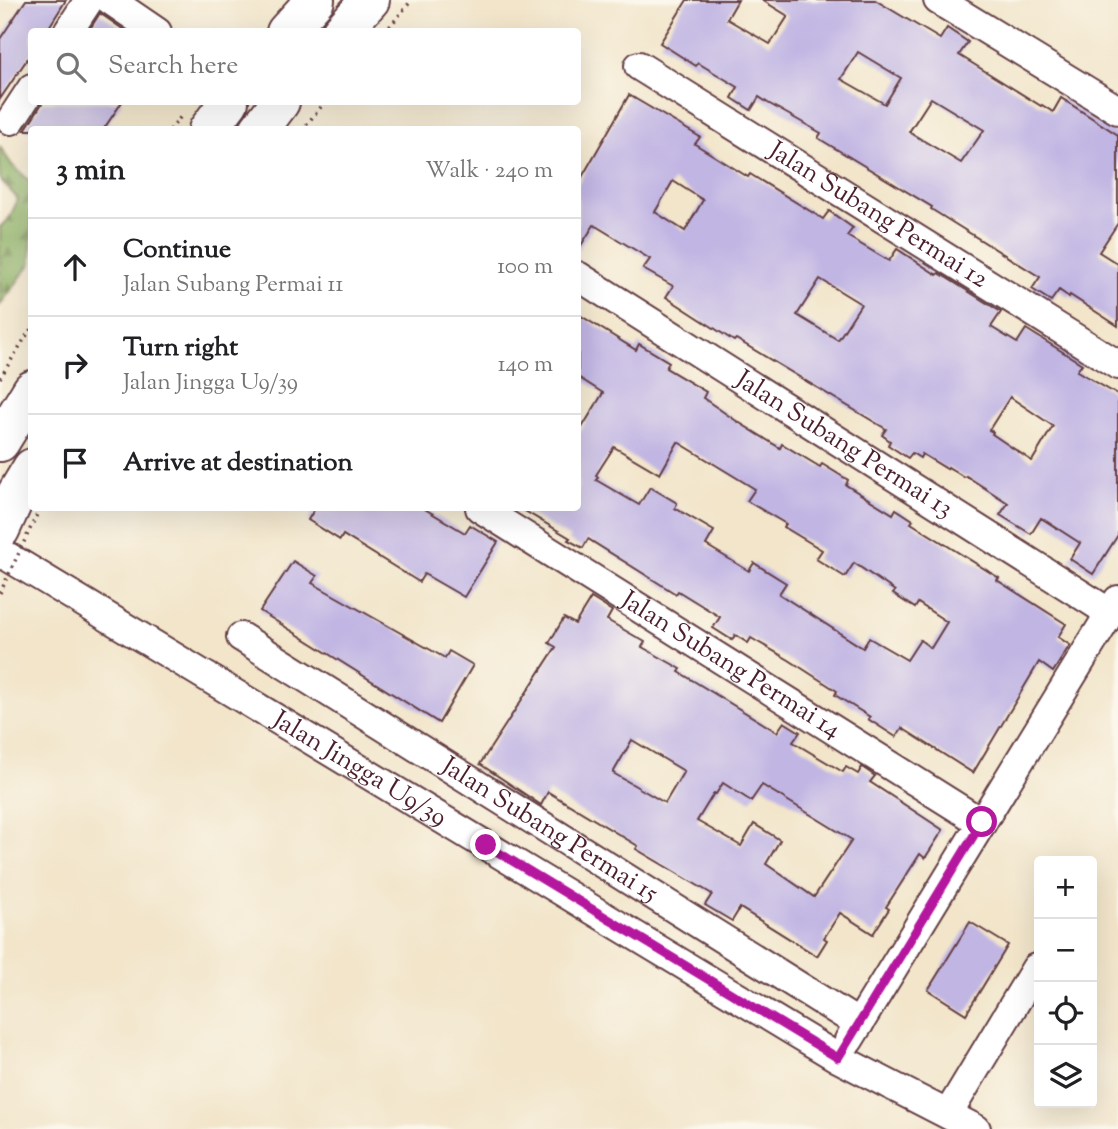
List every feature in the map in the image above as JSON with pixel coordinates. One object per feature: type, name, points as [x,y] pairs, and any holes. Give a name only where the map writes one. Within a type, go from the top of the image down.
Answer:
[{"type":"highway","points":[[290,28],[314,0]]},
{"type":"highway","points":[[345,28],[370,0]]},
{"type":"highway","points":[[211,126],[227,105]]},
{"type":"highway","points":[[261,126],[278,105]]},
{"type":"highway","points":[[0,442],[28,396]]},
{"type":"highway","points":[[0,530],[28,490]]},
{"type":"street","points":[[71,28],[89,0]]},
{"type":"street","points":[[110,0],[151,28]]},
{"type":"street","points":[[938,0],[1118,110]]},
{"type":"street","name":"Jalan Subang Permai 12","points":[[639,66],[1118,365]]},
{"type":"street","points":[[11,120],[28,94]]},
{"type":"street","name":"Jalan Subang Permai 13","points":[[581,278],[1114,607]]},
{"type":"street","name":"Jalan Subang Permai 14","points":[[485,511],[982,822]]},
{"type":"street","name":"Jalan Jingga U9/39","points":[[0,552],[838,1058],[976,1129]]},
{"type":"street","points":[[838,1058],[1114,607]]},
{"type":"street","name":"Jalan Subang Permai 15","points":[[241,637],[859,1024]]},
{"type":"street","points":[[948,1114],[1034,971]]},
{"type":"path","points":[[388,28],[412,0]]},
{"type":"path","points":[[305,126],[323,105]]},
{"type":"path","points":[[0,378],[28,333]]},
{"type":"path","points":[[0,593],[28,493]]},
{"type":"green space","points":[[0,147],[12,165],[28,179],[28,267],[0,305],[0,227],[10,217],[18,199],[0,179]]},
{"type":"building","points":[[26,0],[66,0],[48,28],[28,28],[28,58],[0,99],[0,39]]},
{"type":"building","points":[[687,0],[738,0],[727,19],[770,44],[788,16],[762,0],[875,0],[940,39],[947,28],[968,42],[959,55],[1041,106],[1053,112],[1061,98],[1118,135],[1118,223],[1099,252],[1118,264],[1118,326],[1059,290],[1051,301],[1032,289],[1040,277],[818,138],[821,133],[759,97],[751,110],[732,98],[738,87],[698,63],[696,66],[660,43]],"holes":[[[858,52],[901,78],[885,104],[841,79]],[[931,98],[984,130],[961,163],[909,132]]]},
{"type":"building","points":[[100,13],[121,28],[91,28]]},
{"type":"building","points":[[629,95],[700,137],[695,144],[748,177],[750,174],[823,219],[829,211],[853,228],[847,236],[889,261],[897,249],[1001,312],[991,327],[1017,343],[1026,329],[1082,364],[1077,371],[1118,395],[1118,535],[1093,574],[1070,559],[1080,543],[1041,518],[1031,534],[1000,515],[1008,503],[966,476],[948,467],[947,469],[922,454],[920,458],[912,453],[908,458],[888,445],[890,441],[882,435],[886,429],[736,339],[734,341],[666,297],[673,286],[643,269],[650,259],[594,225],[581,245],[581,179]],"holes":[[[673,181],[703,200],[685,231],[655,212]],[[820,279],[861,304],[838,340],[797,315]],[[1010,397],[1053,426],[1032,461],[989,430]]]},
{"type":"building","points":[[41,105],[120,105],[106,126],[28,126],[28,130],[25,130]]},
{"type":"building","points":[[581,316],[636,350],[639,344],[669,362],[666,368],[706,392],[703,398],[780,448],[782,444],[820,467],[822,464],[848,480],[846,485],[893,514],[896,509],[913,520],[911,523],[1066,624],[1058,637],[1070,645],[1053,672],[1039,662],[973,773],[902,728],[896,737],[835,695],[837,691],[789,660],[751,638],[748,643],[735,635],[732,640],[713,628],[720,617],[678,591],[676,594],[588,539],[583,548],[525,511],[581,511],[581,429],[603,393],[581,379]],"holes":[[[678,442],[755,489],[747,501],[822,550],[816,559],[845,577],[854,563],[915,608],[918,603],[947,622],[931,648],[920,640],[907,660],[869,638],[863,648],[779,594],[786,583],[754,563],[749,571],[706,545],[714,531],[675,508],[677,503],[650,487],[639,505],[596,480],[596,475],[614,447],[660,474]]]},
{"type":"building","points":[[313,511],[428,511],[465,533],[470,525],[498,542],[464,597],[424,574],[419,582],[343,535],[340,540],[308,520]]},
{"type":"building","points":[[293,561],[317,576],[312,583],[445,658],[449,651],[473,665],[439,723],[260,611]]},
{"type":"building","points":[[591,598],[612,611],[607,620],[645,642],[642,647],[681,669],[679,672],[777,732],[784,722],[800,732],[793,742],[843,772],[846,767],[858,774],[862,767],[875,776],[870,782],[943,830],[925,858],[920,854],[886,907],[889,909],[873,934],[840,913],[824,938],[827,940],[817,956],[740,908],[732,921],[705,905],[712,894],[636,849],[638,846],[548,792],[541,805],[480,764],[556,647],[549,643],[564,618],[575,624]],"holes":[[[632,740],[684,771],[665,803],[613,773]],[[723,783],[751,801],[762,785],[852,840],[814,897],[766,864],[780,840],[754,824],[741,846],[697,821]]]},
{"type":"building","points":[[970,922],[1008,945],[966,1014],[928,990]]},
{"type":"route","points":[[486,845],[838,1058],[982,822]]}]
